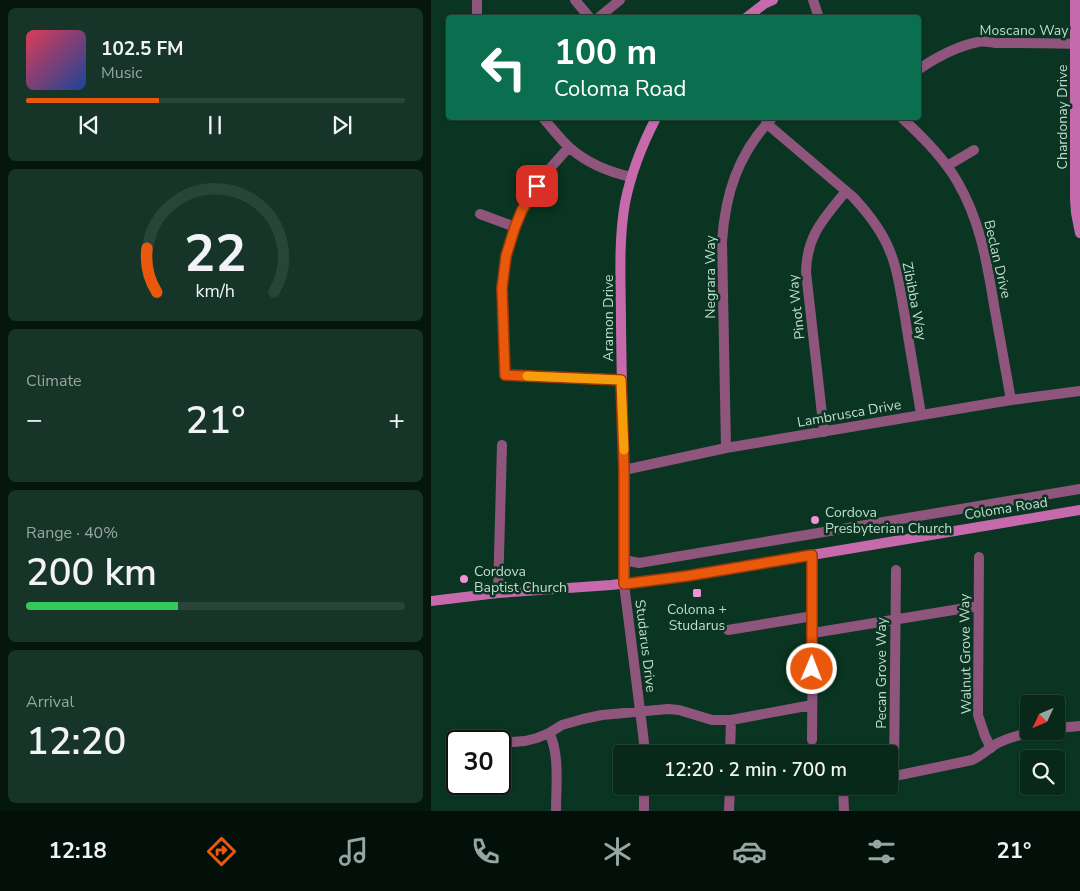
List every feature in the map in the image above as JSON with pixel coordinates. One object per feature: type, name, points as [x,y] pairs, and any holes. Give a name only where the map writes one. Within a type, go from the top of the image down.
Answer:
[{"type":"street","points":[[477,0],[477,15]]},
{"type":"street","points":[[575,0],[588,15]]},
{"type":"street","points":[[602,15],[620,0]]},
{"type":"street","points":[[750,15],[764,4],[773,0]]},
{"type":"street","points":[[813,0],[818,15]]},
{"type":"street","name":"Chardonay Drive","points":[[1075,0],[1075,199],[1080,233]]},
{"type":"street","name":"Moscano Way","points":[[921,68],[951,51],[981,41],[999,44],[1018,42],[1075,44]]},
{"type":"street","points":[[545,120],[569,147],[589,161],[618,174],[631,176]]},
{"type":"street","name":"Aramon Drive","points":[[624,584],[624,470],[621,380],[622,220],[631,176],[655,120]]},
{"type":"street","name":"Zibibba Way","points":[[769,120],[865,210],[885,239],[898,276],[921,415]]},
{"type":"street","name":"Negrara Way","points":[[726,448],[723,222],[732,184],[739,165],[769,120]]},
{"type":"street","name":"Beclan Drive","points":[[905,120],[934,149],[947,166],[964,194],[973,215],[985,254],[1011,400]]},
{"type":"street","points":[[569,147],[542,179],[525,204],[506,256],[502,288],[505,375],[621,380]]},
{"type":"street","points":[[947,166],[974,150]]},
{"type":"street","name":"Pinot Way","points":[[824,432],[806,261],[812,239],[820,224],[846,191]]},
{"type":"street","points":[[480,214],[515,227]]},
{"type":"street","name":"Lambrusca Drive","points":[[624,470],[726,448],[1011,400],[1080,391]]},
{"type":"street","points":[[498,593],[502,446]]},
{"type":"street","name":"Coloma Road","points":[[624,560],[639,563],[1080,489]]},
{"type":"street","name":"Coloma Road","points":[[431,601],[498,593],[624,584],[696,574],[1080,510]]},
{"type":"street","points":[[812,555],[812,740]]},
{"type":"street","name":"Walnut Grove Way","points":[[979,557],[979,715],[985,736],[991,748]]},
{"type":"street","name":"Pecan Grove Way","points":[[893,745],[896,570]]},
{"type":"street","name":"Studarus Drive","points":[[624,584],[644,745]]},
{"type":"street","points":[[813,633],[979,606]]},
{"type":"street","points":[[728,630],[813,616]]},
{"type":"street","points":[[511,742],[525,741],[549,733],[562,725],[602,715],[668,709],[679,710],[712,720],[731,720],[812,706]]},
{"type":"street","points":[[730,745],[731,720]]},
{"type":"street","points":[[1065,727],[1080,726]]},
{"type":"street","points":[[549,733],[553,740],[556,756],[556,811]]},
{"type":"street","points":[[898,776],[972,760],[1007,739],[1020,736]]},
{"type":"street","points":[[643,811],[644,795]]},
{"type":"street","points":[[729,811],[730,795]]},
{"type":"street","points":[[844,811],[845,795]]},
{"type":"slow traffic","points":[[527,376],[621,380],[624,450]]},
{"type":"place","name":"Cordova Presbyterian Church","points":[[815,520]]},
{"type":"place","name":"Cordova Baptist Church","points":[[464,579]]},
{"type":"place","name":"Coloma + Studarus","points":[[697,593]]},
{"type":"route","points":[[537,186],[522,210],[506,256],[502,288],[505,375],[621,380],[624,470],[624,584],[687,576],[812,555],[812,669]]}]
